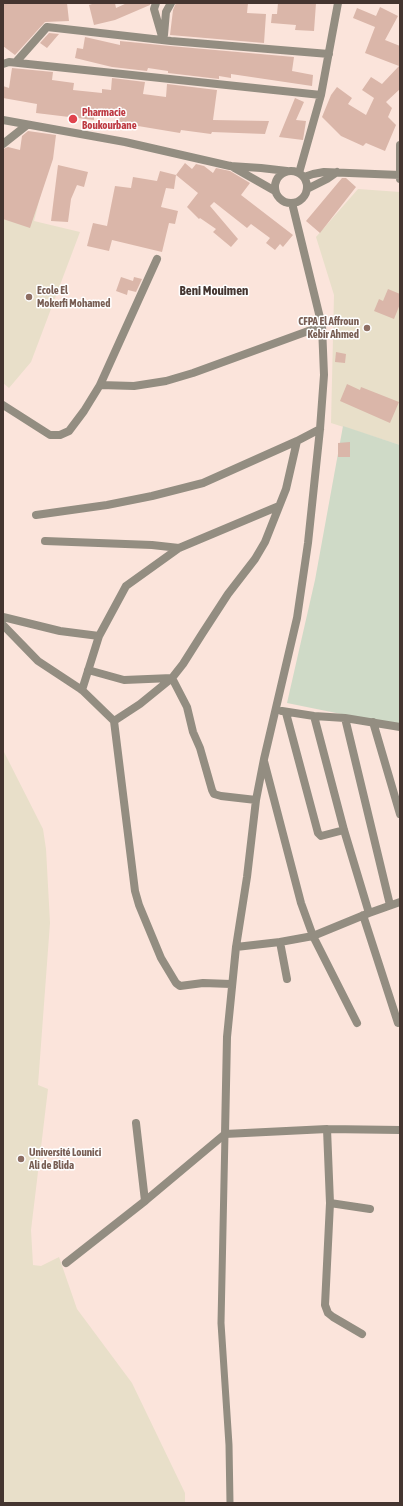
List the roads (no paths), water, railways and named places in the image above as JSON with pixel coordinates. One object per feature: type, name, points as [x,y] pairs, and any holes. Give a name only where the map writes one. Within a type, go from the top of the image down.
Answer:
[{"type":"street","points":[[156,3],[154,9],[163,40]]},
{"type":"street","points":[[163,40],[166,12],[171,3]]},
{"type":"street","points":[[301,175],[321,95],[338,3]]},
{"type":"street","points":[[16,62],[47,27],[163,40],[329,54]]},
{"type":"street","points":[[3,64],[16,62],[321,95]]},
{"type":"street","points":[[3,116],[7,121],[126,142],[230,166],[293,171],[301,175],[306,182],[307,188],[302,199],[292,203],[284,202],[279,198],[275,191],[277,179],[281,174],[287,171]]},
{"type":"street","points":[[3,144],[27,125]]},
{"type":"street","points":[[301,175],[337,172],[400,176],[400,145]]},
{"type":"street","points":[[230,166],[254,181],[275,191]]},
{"type":"street","points":[[307,188],[327,179],[337,172]]},
{"type":"street","points":[[225,1134],[227,1037],[231,984],[247,877],[256,800],[298,611],[308,543],[324,375],[322,326],[292,203]]},
{"type":"street","points":[[3,405],[50,435],[60,435],[69,431],[84,411],[100,385],[157,259]]},
{"type":"street","points":[[100,385],[134,386],[166,381],[322,326]]},
{"type":"street","points":[[36,515],[107,505],[152,496],[203,483],[297,441],[320,429]]},
{"type":"street","points":[[114,721],[140,704],[172,678],[265,542],[286,489],[297,441]]},
{"type":"street","points":[[82,690],[99,636],[126,586],[179,548],[279,506]]},
{"type":"street","points":[[46,541],[152,545],[179,548]]},
{"type":"street","points":[[3,617],[60,631],[99,636]]},
{"type":"street","points":[[3,625],[38,661],[82,690],[114,721],[135,891],[160,958],[176,983],[180,986],[203,983],[231,984]]},
{"type":"street","points":[[88,670],[124,680],[172,678]]},
{"type":"street","points":[[172,678],[187,707],[193,732],[200,748],[214,794],[256,800]]},
{"type":"street","points":[[275,709],[286,713],[345,718],[400,727]]},
{"type":"street","points":[[286,713],[318,834],[321,836],[344,830]]},
{"type":"street","points":[[314,716],[366,914],[398,1023]]},
{"type":"street","points":[[236,947],[280,942],[313,936],[366,914],[397,905],[345,718]]},
{"type":"street","points":[[373,722],[400,814]]},
{"type":"street","points":[[264,759],[301,903],[313,936],[357,1023]]},
{"type":"street","points":[[280,942],[287,979]]},
{"type":"street","points":[[136,1123],[144,1201]]},
{"type":"street","points":[[327,1129],[330,1203],[325,1305],[328,1313],[333,1317],[362,1334]]},
{"type":"street","points":[[66,1263],[225,1134],[327,1129],[400,1130]]},
{"type":"street","points":[[330,1203],[370,1209]]},
{"type":"lane","points":[[225,1134],[221,1324],[229,1445],[230,1503]]},
{"type":"place","name":"Pharmacie Boukourbane","points":[[73,119]]},
{"type":"place","name":"Ecole El Mokerfi Mohamed","points":[[29,297]]},
{"type":"place","name":"CFPA El Affroun Kebir Ahmed","points":[[367,328]]},
{"type":"place","name":"Université Lounici Ali de Blida","points":[[21,1159]]},
{"type":"district","name":"Beni Mouimen","points":[[214,291]]}]
